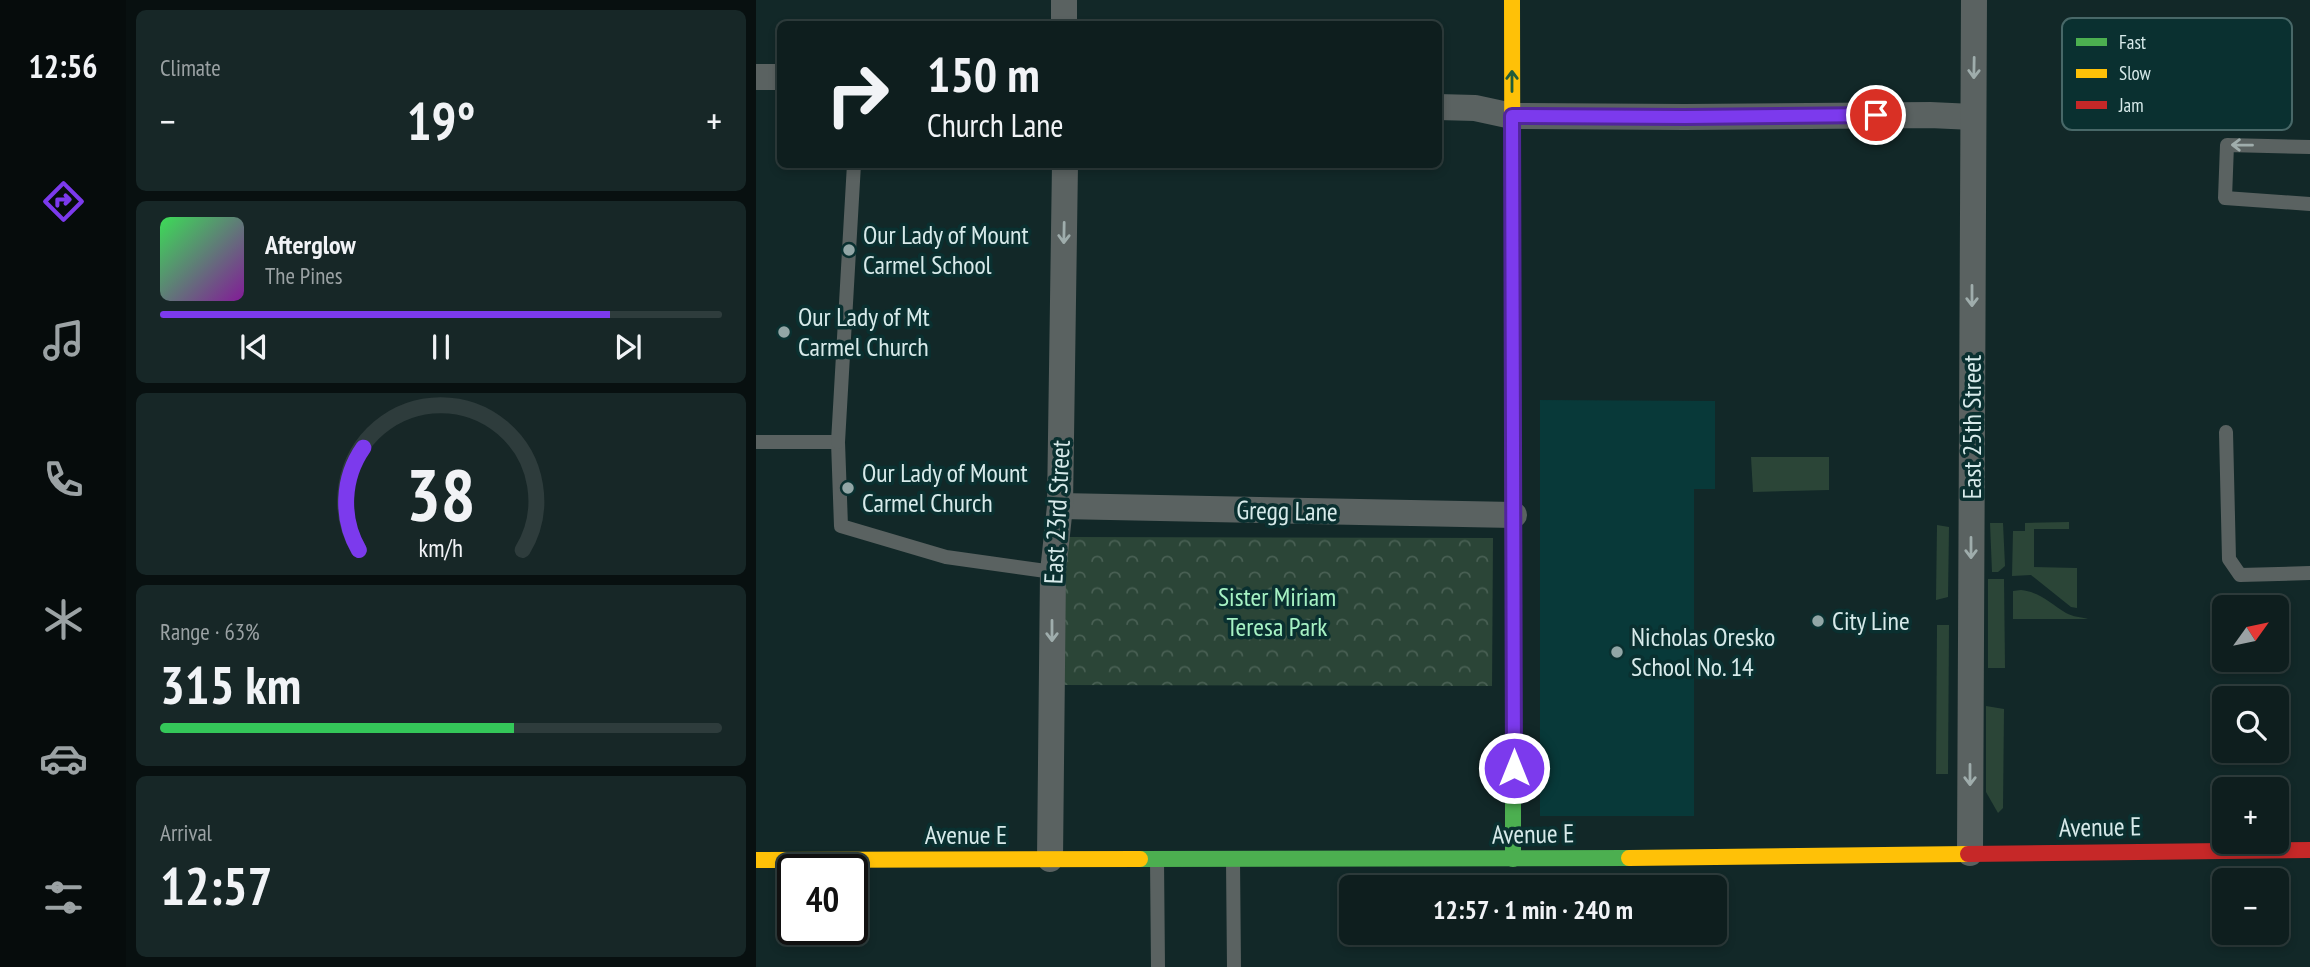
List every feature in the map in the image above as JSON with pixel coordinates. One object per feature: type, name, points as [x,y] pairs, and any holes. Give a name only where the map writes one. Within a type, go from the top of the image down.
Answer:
[{"type":"main road","points":[[1512,0],[1513,859]]},
{"type":"main road","name":"Avenue E","points":[[756,860],[1513,859],[2310,850]]},
{"type":"street","points":[[1064,0],[1064,21]]},
{"type":"street","name":"East 25th Street","points":[[1970,853],[1975,0]]},
{"type":"street","points":[[756,76],[777,76]]},
{"type":"street","points":[[1442,107],[1475,108],[1512,116],[1973,117]]},
{"type":"street","name":"East 23rd Street","points":[[1049,859],[1053,572],[1060,506],[1065,168]]},
{"type":"street","name":"Gregg Lane","points":[[1060,506],[1514,516]]},
{"type":"lane","points":[[2310,147],[2227,145],[2225,198],[2310,204]]},
{"type":"lane","points":[[854,168],[838,442],[841,526],[946,557],[1053,572]]},
{"type":"lane","points":[[2227,432],[2229,559],[2241,575],[2310,573]]},
{"type":"lane","points":[[756,442],[838,442]]},
{"type":"lane","points":[[1157,859],[1158,967]]},
{"type":"lane","points":[[1233,859],[1234,967]]},
{"type":"shaded area","name":"Nicholas Oresko School No. 14","points":[[1540,400],[1715,401],[1715,489],[1694,489],[1694,816],[1540,816]]},
{"type":"green space","points":[[1751,457],[1829,457],[1829,490],[1753,492]]},
{"type":"green space","points":[[2069,522],[2069,529],[2034,529],[2034,567],[2077,568],[2077,608],[2071,607],[2031,575],[2012,576],[2013,531],[2025,531],[2025,523]]},
{"type":"green space","points":[[1990,523],[2003,523],[2005,566],[1998,572],[1992,572]]},
{"type":"green space","points":[[1937,525],[1949,527],[1948,597],[1936,600]]},
{"type":"green space","name":"Sister Miriam Teresa Park","points":[[1063,537],[1493,538],[1492,686],[1060,685]]},
{"type":"green space","points":[[1988,579],[2004,579],[2005,668],[1988,668]]},
{"type":"green space","points":[[2021,590],[2040,596],[2069,614],[2088,619],[2013,619],[2013,591]]},
{"type":"green space","points":[[1937,625],[1949,625],[1948,774],[1936,774]]},
{"type":"green space","points":[[1986,706],[2004,709],[2003,808],[1998,813],[1986,792]]},
{"type":"traffic: fast","points":[[1513,564],[1513,859]]},
{"type":"traffic: fast","points":[[1140,859],[1629,858]]},
{"type":"traffic: slow","points":[[1512,0],[1513,564]]},
{"type":"traffic: slow","points":[[1629,858],[1968,854]]},
{"type":"traffic: slow","points":[[756,860],[1140,859]]},
{"type":"traffic: jam","points":[[1968,854],[2310,850]]},
{"type":"place","name":"Our Lady of Mount Carmel School","points":[[849,250]]},
{"type":"place","name":"Our Lady of Mt Carmel Church","points":[[784,332]]},
{"type":"place","name":"Our Lady of Mount Carmel Church","points":[[848,488]]},
{"type":"place","name":"City Line","points":[[1818,621]]},
{"type":"place","name":"Nicholas Oresko School No. 14","points":[[1617,652]]},
{"type":"route","points":[[1514,768],[1512,116],[1876,115]]}]
